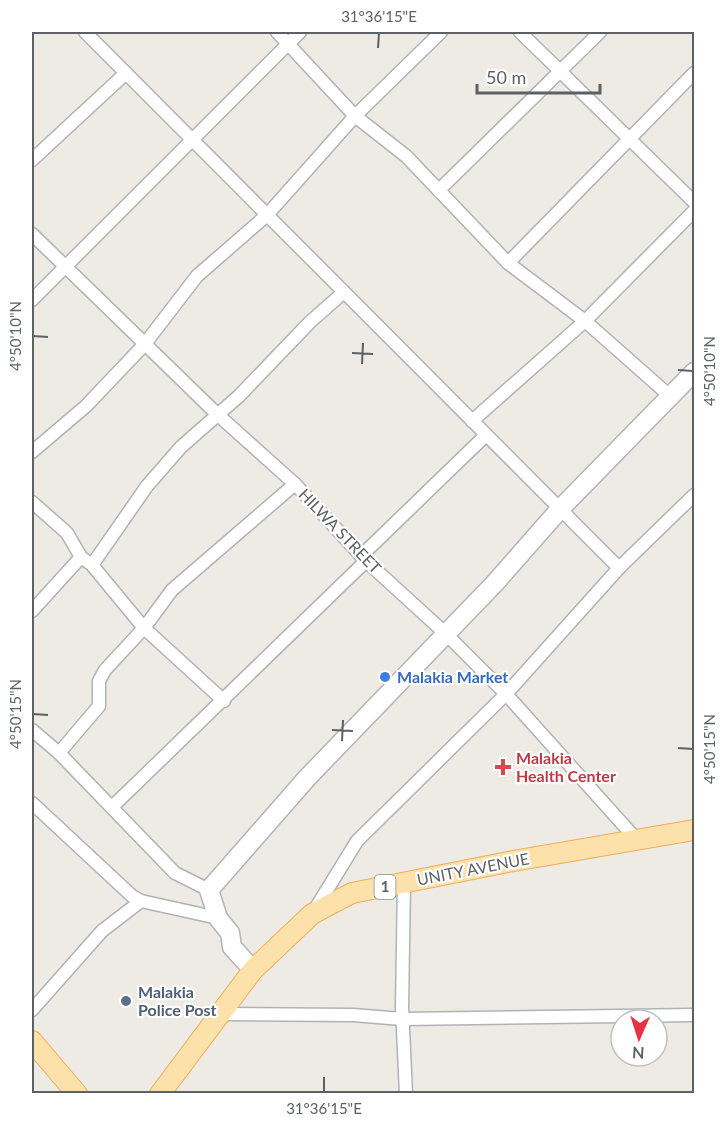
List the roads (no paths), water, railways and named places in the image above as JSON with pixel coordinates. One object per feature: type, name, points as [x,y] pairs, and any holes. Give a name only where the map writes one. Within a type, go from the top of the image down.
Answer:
[{"type":"main road","name":"UNITY AVENUE","points":[[160,1094],[253,970],[312,914],[352,893],[694,830]]},
{"type":"main road","points":[[32,1041],[77,1094]]},
{"type":"street","points":[[85,32],[619,568]]},
{"type":"street","points":[[277,32],[355,116],[406,156],[508,263],[585,321],[671,397]]},
{"type":"street","points":[[32,300],[300,32]]},
{"type":"street","points":[[32,452],[86,406],[144,345],[197,276],[267,215],[355,116],[441,32]]},
{"type":"street","points":[[520,32],[694,202]]},
{"type":"street","points":[[439,190],[600,32]]},
{"type":"street","points":[[32,160],[126,73]]},
{"type":"street","points":[[508,263],[694,73]]},
{"type":"street","points":[[472,421],[585,321],[694,212]]},
{"type":"street","name":"HILWA STREET","points":[[32,234],[144,345],[295,484],[364,559],[446,634],[506,694],[636,839]]},
{"type":"street","points":[[92,565],[147,486],[181,447],[218,415],[310,322],[344,292]]},
{"type":"street","points":[[209,890],[307,778],[495,583],[560,509],[694,372]]},
{"type":"street","points":[[112,807],[224,701],[486,435]]},
{"type":"street","points":[[59,753],[99,706],[99,681],[105,670],[144,628],[172,590],[295,484]]},
{"type":"street","points":[[312,914],[357,841],[506,694],[619,568],[694,495]]},
{"type":"street","points":[[32,502],[67,533],[81,556],[92,565],[144,628],[224,701]]},
{"type":"street","points":[[32,611],[81,556]]},
{"type":"street","points":[[32,730],[59,753],[175,873],[209,890],[218,918],[230,933],[232,947],[253,970]]},
{"type":"street","points":[[32,803],[132,896],[141,901],[218,918]]},
{"type":"street","points":[[404,883],[402,1019],[406,1094]]},
{"type":"street","points":[[32,1011],[102,931],[141,901]]},
{"type":"street","points":[[221,1014],[353,1015],[402,1019],[694,1015]]},
{"type":"place","name":"Malakia Market","points":[[385,677]]},
{"type":"place","name":"Malakia Health Center","points":[[503,767]]},
{"type":"place","name":"Malakia Police Post","points":[[126,1001]]}]
